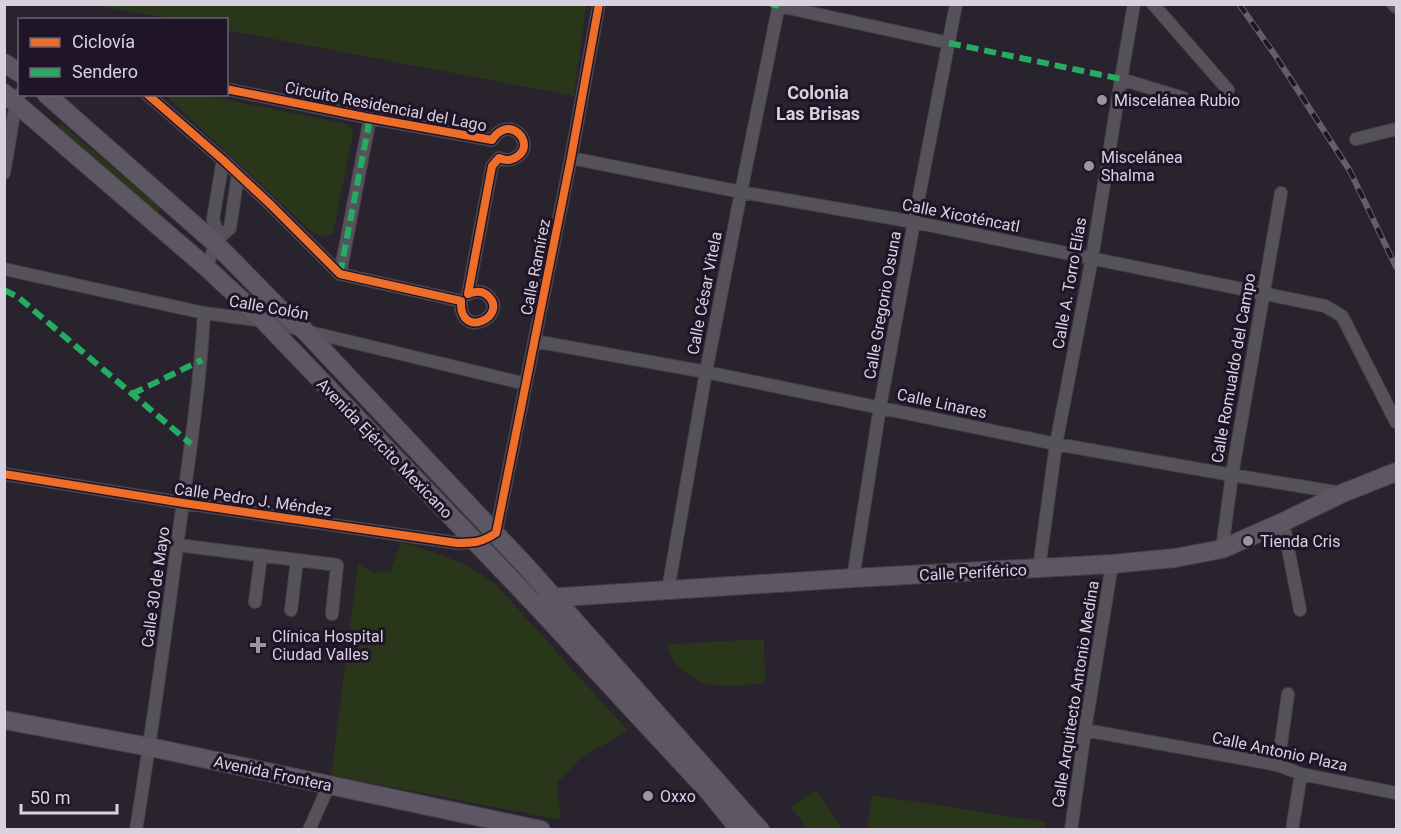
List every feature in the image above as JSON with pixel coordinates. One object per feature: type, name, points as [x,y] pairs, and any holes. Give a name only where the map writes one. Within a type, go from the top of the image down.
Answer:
[{"type":"main road","points":[[4,63],[18,72]]},
{"type":"main road","name":"Avenida Ejército Mexicano","points":[[47,96],[217,241],[278,307],[304,330],[496,533],[760,830]]},
{"type":"main road","name":"Avenida Ejército Mexicano","points":[[14,97],[264,321],[532,601],[709,792],[740,830]]},
{"type":"main road","name":"Calle Periférico","points":[[532,601],[554,597],[1112,564],[1175,558],[1222,549],[1343,493],[1396,472]]},
{"type":"main road","name":"Avenida Frontera","points":[[4,720],[150,747],[534,829]]},
{"type":"street","name":"Calle Ramírez","points":[[496,533],[571,158],[599,4]]},
{"type":"street","name":"Calle Gregorio Osuna","points":[[853,578],[880,407],[956,4]]},
{"type":"street","name":"Calle A. Torro Elías","points":[[1038,568],[1056,444],[1092,258],[1134,4]]},
{"type":"street","points":[[1153,4],[1228,90]]},
{"type":"street","points":[[779,5],[950,43]]},
{"type":"street","name":"Calle César Vitela","points":[[668,590],[706,372],[779,5]]},
{"type":"street","points":[[1121,79],[1183,98]]},
{"type":"street","name":"Circuito Residencial del Lago","points":[[228,89],[492,140],[503,129],[517,132],[524,142],[520,155],[510,160],[499,158],[492,166],[468,294],[480,292],[488,296],[493,309],[486,320],[473,323],[467,320],[461,311],[461,301],[340,274],[370,118]]},
{"type":"street","points":[[149,96],[238,174],[340,274]]},
{"type":"street","points":[[4,174],[14,97]]},
{"type":"street","points":[[1356,139],[1396,129]]},
{"type":"street","name":"Calle Xicoténcatl","points":[[571,158],[741,192],[914,222],[1325,306],[1342,316],[1396,422]]},
{"type":"street","points":[[217,241],[213,219],[223,160]]},
{"type":"street","points":[[206,267],[217,241],[230,228],[238,174]]},
{"type":"street","name":"Calle Romualdo del Campo","points":[[1222,549],[1232,475],[1281,193]]},
{"type":"street","name":"Calle Colón","points":[[4,269],[204,313],[264,321],[526,384]]},
{"type":"street","name":"Calle 30 de Mayo","points":[[140,829],[202,360],[204,313]]},
{"type":"street","name":"Calle Linares","points":[[534,341],[706,372],[1056,444],[1343,493]]},
{"type":"street","name":"Calle Pedro J. Méndez","points":[[4,474],[457,543],[476,543],[496,533]]},
{"type":"street","points":[[1283,522],[1300,610]]},
{"type":"street","points":[[177,545],[337,565],[332,614]]},
{"type":"street","points":[[255,602],[261,555]]},
{"type":"street","points":[[291,610],[297,560]]},
{"type":"street","name":"Calle Arquitecto Antonio Medina","points":[[1071,830],[1112,564]]},
{"type":"street","points":[[1278,765],[1288,694]]},
{"type":"street","name":"Calle Antonio Plaza","points":[[1085,730],[1278,765],[1301,774],[1396,793]]},
{"type":"street","points":[[1292,830],[1301,774]]},
{"type":"street","points":[[309,830],[329,785]]},
{"type":"green space","points":[[586,4],[574,96],[228,30],[228,18],[167,18],[94,5]]},
{"type":"green space","points":[[166,96],[208,96],[347,124],[353,131],[334,229],[332,234],[322,236],[312,232]]},
{"type":"green space","points":[[60,124],[159,207],[159,212],[154,211],[59,128]]},
{"type":"green space","points":[[401,542],[460,563],[496,585],[628,731],[583,756],[557,783],[561,820],[331,775],[358,564],[375,573],[391,571]]},
{"type":"green space","points":[[764,639],[765,683],[743,685],[712,685],[692,677],[675,662],[667,646],[669,644]]},
{"type":"green space","points":[[816,790],[843,829],[807,829],[791,807]]},
{"type":"green space","points":[[872,795],[1046,822],[1045,829],[867,829]]},
{"type":"railway","points":[[1239,4],[1350,171],[1396,267]]},
{"type":"marked path","points":[[771,4],[779,6]]},
{"type":"marked path","points":[[949,43],[1121,79]]},
{"type":"marked path","points":[[340,274],[370,118]]},
{"type":"marked path","points":[[4,290],[18,297],[191,444]]},
{"type":"marked path","points":[[132,394],[202,360]]},
{"type":"cycle path","points":[[4,474],[457,543],[477,542],[496,533],[571,158],[599,4]]},
{"type":"cycle path","points":[[149,96],[223,160],[340,274],[461,301],[463,313],[468,320],[475,322],[482,321],[489,316],[493,310],[493,303],[487,295],[482,292],[468,294],[492,166],[499,158],[511,160],[523,150],[524,144],[518,133],[506,129],[499,132],[492,140],[228,89]]},
{"type":"place","name":"Miscelánea Rubio","points":[[1102,100]]},
{"type":"place","name":"Miscelánea Shalma","points":[[1089,166]]},
{"type":"place","name":"Tienda Cris","points":[[1248,541]]},
{"type":"place","name":"Clínica Hospital Ciudad Valles","points":[[258,645]]},
{"type":"place","name":"Oxxo","points":[[648,796]]},
{"type":"district","name":"Colonia Las Brisas","points":[[818,103]]}]
